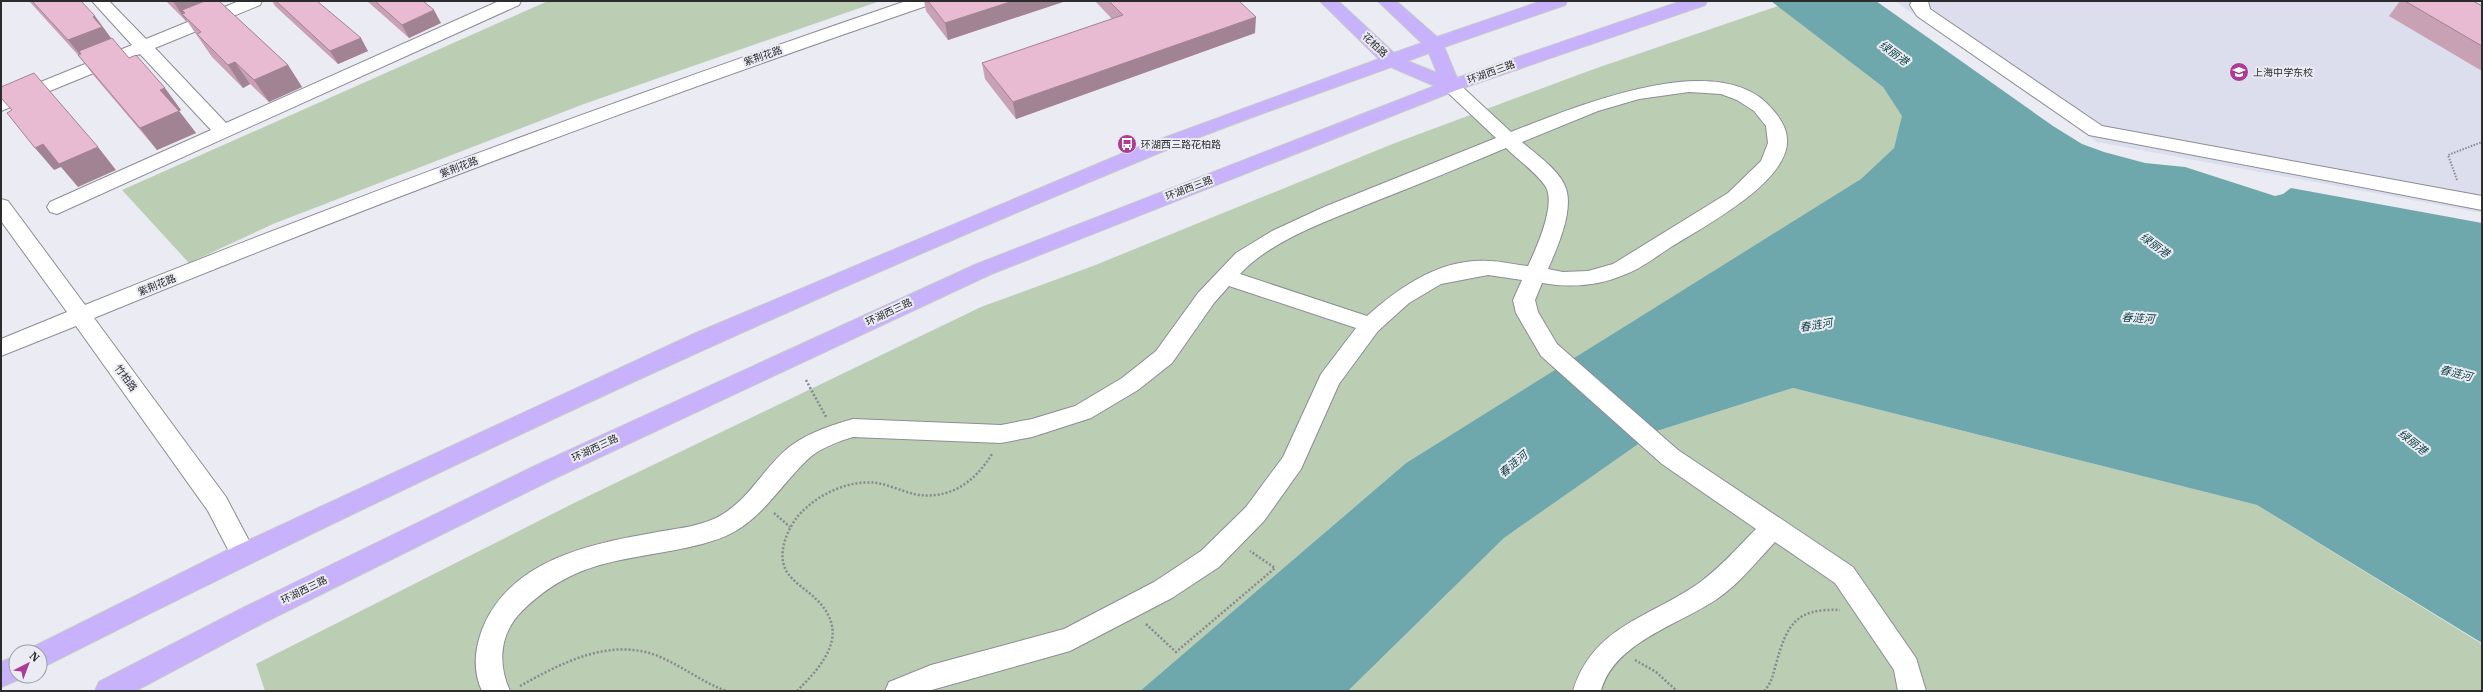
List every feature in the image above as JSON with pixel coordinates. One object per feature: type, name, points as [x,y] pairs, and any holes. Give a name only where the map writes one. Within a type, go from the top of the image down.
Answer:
[{"type":"main road","name":"花柏路","points":[[1328,1],[1391,60],[1451,86]]},
{"type":"main road","points":[[1386,1],[1434,44],[1451,86]]},
{"type":"main road","points":[[48,652],[243,554],[499,433],[776,308],[1138,154],[1434,44],[1559,1]]},
{"type":"main road","name":"环湖西三路","points":[[109,691],[254,615],[538,475],[977,272],[1451,86],[1699,1]]},
{"type":"street","points":[[100,1],[224,132]]},
{"type":"street","points":[[1,105],[254,1]]},
{"type":"street","points":[[57,207],[513,1]]},
{"type":"street","name":"紫荆花路","points":[[1,348],[81,315],[405,188],[623,106],[923,1]]},
{"type":"street","points":[[1920,1],[1919,6],[1923,12],[2096,131],[2473,201]]},
{"type":"street","points":[[1451,86],[1509,139],[1548,177],[1556,187],[1558,202],[1552,236],[1524,300],[1527,313],[1549,350],[1652,439],[1670,457],[1844,575],[1907,666],[1912,691]]},
{"type":"street","points":[[507,689],[489,677],[490,641],[502,614],[533,584],[567,564],[589,557],[611,551],[693,536],[723,526],[741,516],[800,452],[835,433],[853,428],[1001,434],[1032,428],[1083,412],[1130,384],[1164,357],[1206,298],[1243,258],[1280,236],[1509,139],[1591,107],[1638,94],[1689,86],[1723,88],[1743,96],[1760,107],[1775,125],[1778,143],[1770,164],[1735,198],[1620,269],[1588,278],[1563,279],[1534,276],[1488,268],[1462,271],[1434,278],[1401,298],[1370,325],[1329,380],[1293,462],[1255,514],[1210,559],[1163,590],[1070,639],[931,677],[899,691]]},
{"type":"street","name":"竹柏路","points":[[1,206],[217,504],[243,554]]},
{"type":"street","points":[[1226,277],[1370,325]]},
{"type":"street","points":[[1587,691],[1598,662],[1614,648],[1708,590],[1774,527]]},
{"type":"path","points":[[2473,201],[2448,155],[2482,142]]},
{"type":"path","points":[[806,380],[835,433]]},
{"type":"path","points":[[797,691],[816,672],[832,647],[833,621],[820,603],[786,571],[782,546],[790,527],[803,511],[825,494],[854,485],[876,482],[920,495],[942,496],[967,485],[985,467],[1000,441],[1001,434]]},
{"type":"path","points":[[1130,608],[1176,652],[1275,568],[1231,538]]},
{"type":"path","points":[[1764,691],[1770,685],[1790,624],[1799,614],[1814,610],[1837,610],[1871,614]]},
{"type":"path","points":[[507,689],[562,664],[596,651],[624,648],[657,656],[726,691]]},
{"type":"path","points":[[1614,648],[1656,672],[1677,691]]},
{"type":"shaded area","name":"上海中学东校","points":[[1895,1],[2482,1],[2482,213],[2097,142]]},
{"type":"green space","points":[[548,1],[880,1],[584,104],[273,224],[189,263],[122,190]]},
{"type":"green space","points":[[1778,6],[1883,87],[1903,116],[1894,148],[1862,179],[1406,463],[1140,691],[265,691],[256,664],[576,502],[981,307],[1093,266],[1395,143],[1594,69]]},
{"type":"green space","points":[[1793,388],[2257,505],[2482,644],[2482,691],[1348,691],[1504,538],[1657,431]]},
{"type":"water","points":[[1771,1],[1876,1],[2053,126],[2082,144],[2104,152],[2145,163],[2185,167],[2275,196],[2283,194],[2291,188],[2482,223],[2482,643],[2257,505],[1793,388],[1657,431],[1504,538],[1348,691],[1140,691],[1406,463],[1861,179],[1894,148],[1902,116],[1883,87]]},
{"type":"building","points":[[32,1],[81,1],[95,16],[93,17],[102,27],[68,40]]},
{"type":"building","points":[[205,1],[219,1],[288,65],[254,80],[235,62],[228,65],[197,34],[201,32],[182,14],[185,13],[182,10]]},
{"type":"building","points":[[276,1],[317,1],[361,38],[330,51]]},
{"type":"building","points":[[375,1],[423,1],[434,10],[402,25]]},
{"type":"building","points":[[928,1],[1013,1],[945,23]]},
{"type":"building","points":[[1109,1],[1239,1],[1256,17],[1013,102],[982,63],[1123,15]]},
{"type":"building","points":[[2405,1],[2473,1],[2482,6],[2482,46]]},
{"type":"building","points":[[112,38],[129,58],[136,55],[165,88],[160,90],[179,111],[140,128],[78,55],[81,54],[79,51]]},
{"type":"building","points":[[34,73],[98,147],[59,164],[43,144],[35,148],[7,113],[12,110],[1,98],[1,87]]},
{"type":"place","name":"上海中学东校","points":[[2239,72]]},
{"type":"place","name":"环湖西三路花柏路","points":[[1127,144]]},
{"type":"water label","name":"绿丽港","points":[[1894,53]]},
{"type":"water label","name":"绿丽港","points":[[2155,245]]},
{"type":"water label","name":"春涟河","points":[[2138,318]]},
{"type":"water label","name":"春涟河","points":[[1816,325]]},
{"type":"water label","name":"春涟河","points":[[2456,373]]},
{"type":"water label","name":"绿丽港","points":[[2413,442]]},
{"type":"water label","name":"春涟河","points":[[1513,464]]}]
